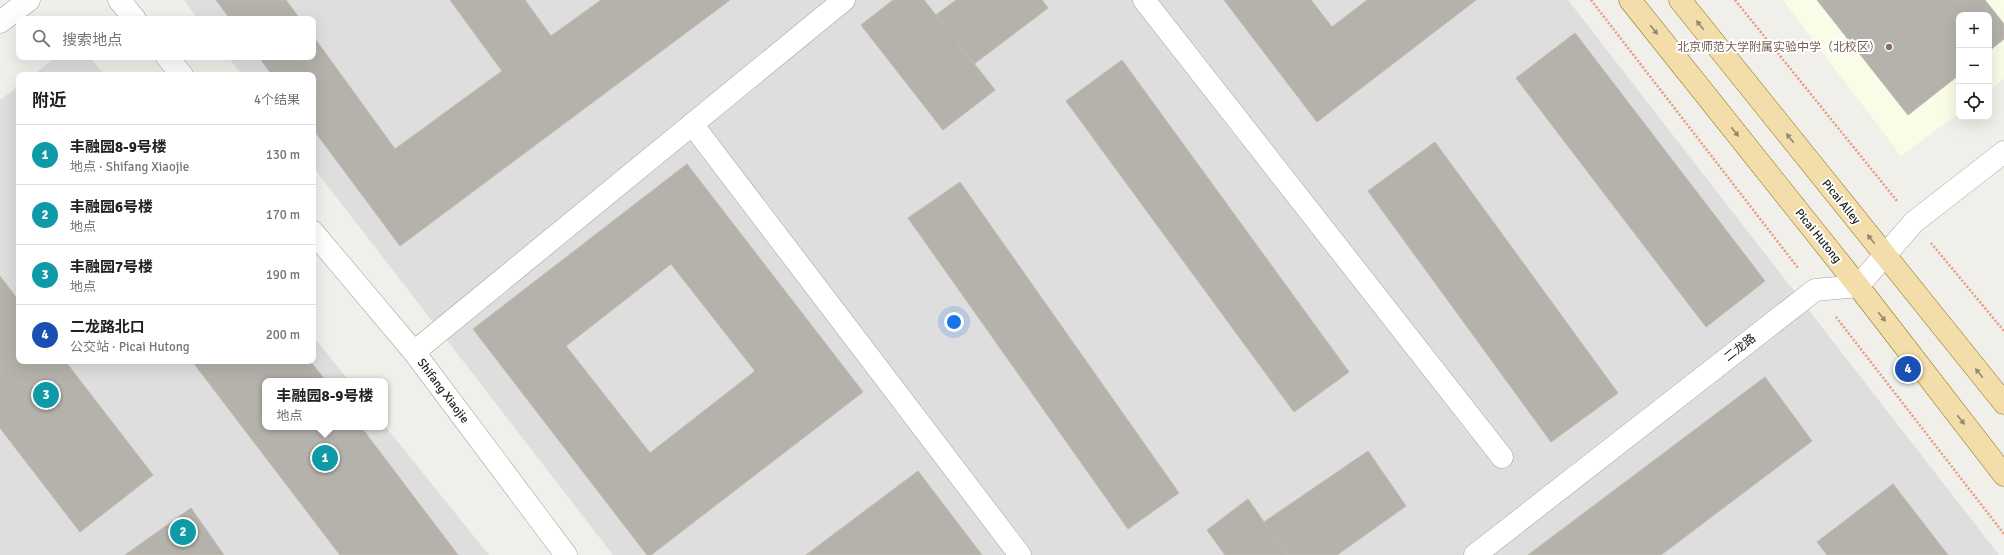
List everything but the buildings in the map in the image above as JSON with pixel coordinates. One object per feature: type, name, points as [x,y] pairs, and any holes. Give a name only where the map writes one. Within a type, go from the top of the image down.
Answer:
[{"type":"main road","name":"Picai Hutong","points":[[1630,0],[1858,286],[2004,475]]},
{"type":"main road","name":"Picai Alley","points":[[1680,0],[2004,403]]},
{"type":"street","points":[[0,22],[29,0]]},
{"type":"street","points":[[119,0],[132,16]]},
{"type":"street","points":[[1144,0],[1502,457]]},
{"type":"street","points":[[414,352],[692,124],[831,4]]},
{"type":"street","points":[[170,60],[180,72]]},
{"type":"street","points":[[692,124],[1020,555]]},
{"type":"street","points":[[1858,286],[1914,222],[2004,152]]},
{"type":"street","name":"Shifang Xiaojie","points":[[316,236],[414,352],[566,555]]},
{"type":"street","name":"二龙路","points":[[1475,555],[1815,290],[1858,286]]},
{"type":"path","points":[[1735,0],[2004,331]]},
{"type":"shaded area","points":[[184,0],[1568,0],[1999,555],[613,555],[316,171],[316,72],[240,72],[230,60],[316,60],[316,16],[196,16]]},
{"type":"shaded area","name":"北京师范大学附属实验中学（北校区）","points":[[1783,0],[2004,0],[2004,79],[1992,89],[1992,12],[1956,12],[1956,115],[1901,156]]},
{"type":"shaded area","points":[[52,60],[92,60],[102,72],[37,72]]},
{"type":"shaded area","points":[[16,88],[16,364],[316,364],[316,340],[347,378],[262,378],[262,430],[388,430],[489,555],[0,555],[0,100]]},
{"type":"place","name":"北京师范大学附属实验中学（北校区）","points":[[1889,47]]},
{"type":"place","name":"二龙路北口","points":[[1908,369]]},
{"type":"place","name":"丰融园7号楼","points":[[46,395]]},
{"type":"place","name":"丰融园8-9号楼","points":[[325,458]]},
{"type":"place","name":"丰融园6号楼","points":[[183,532]]}]
